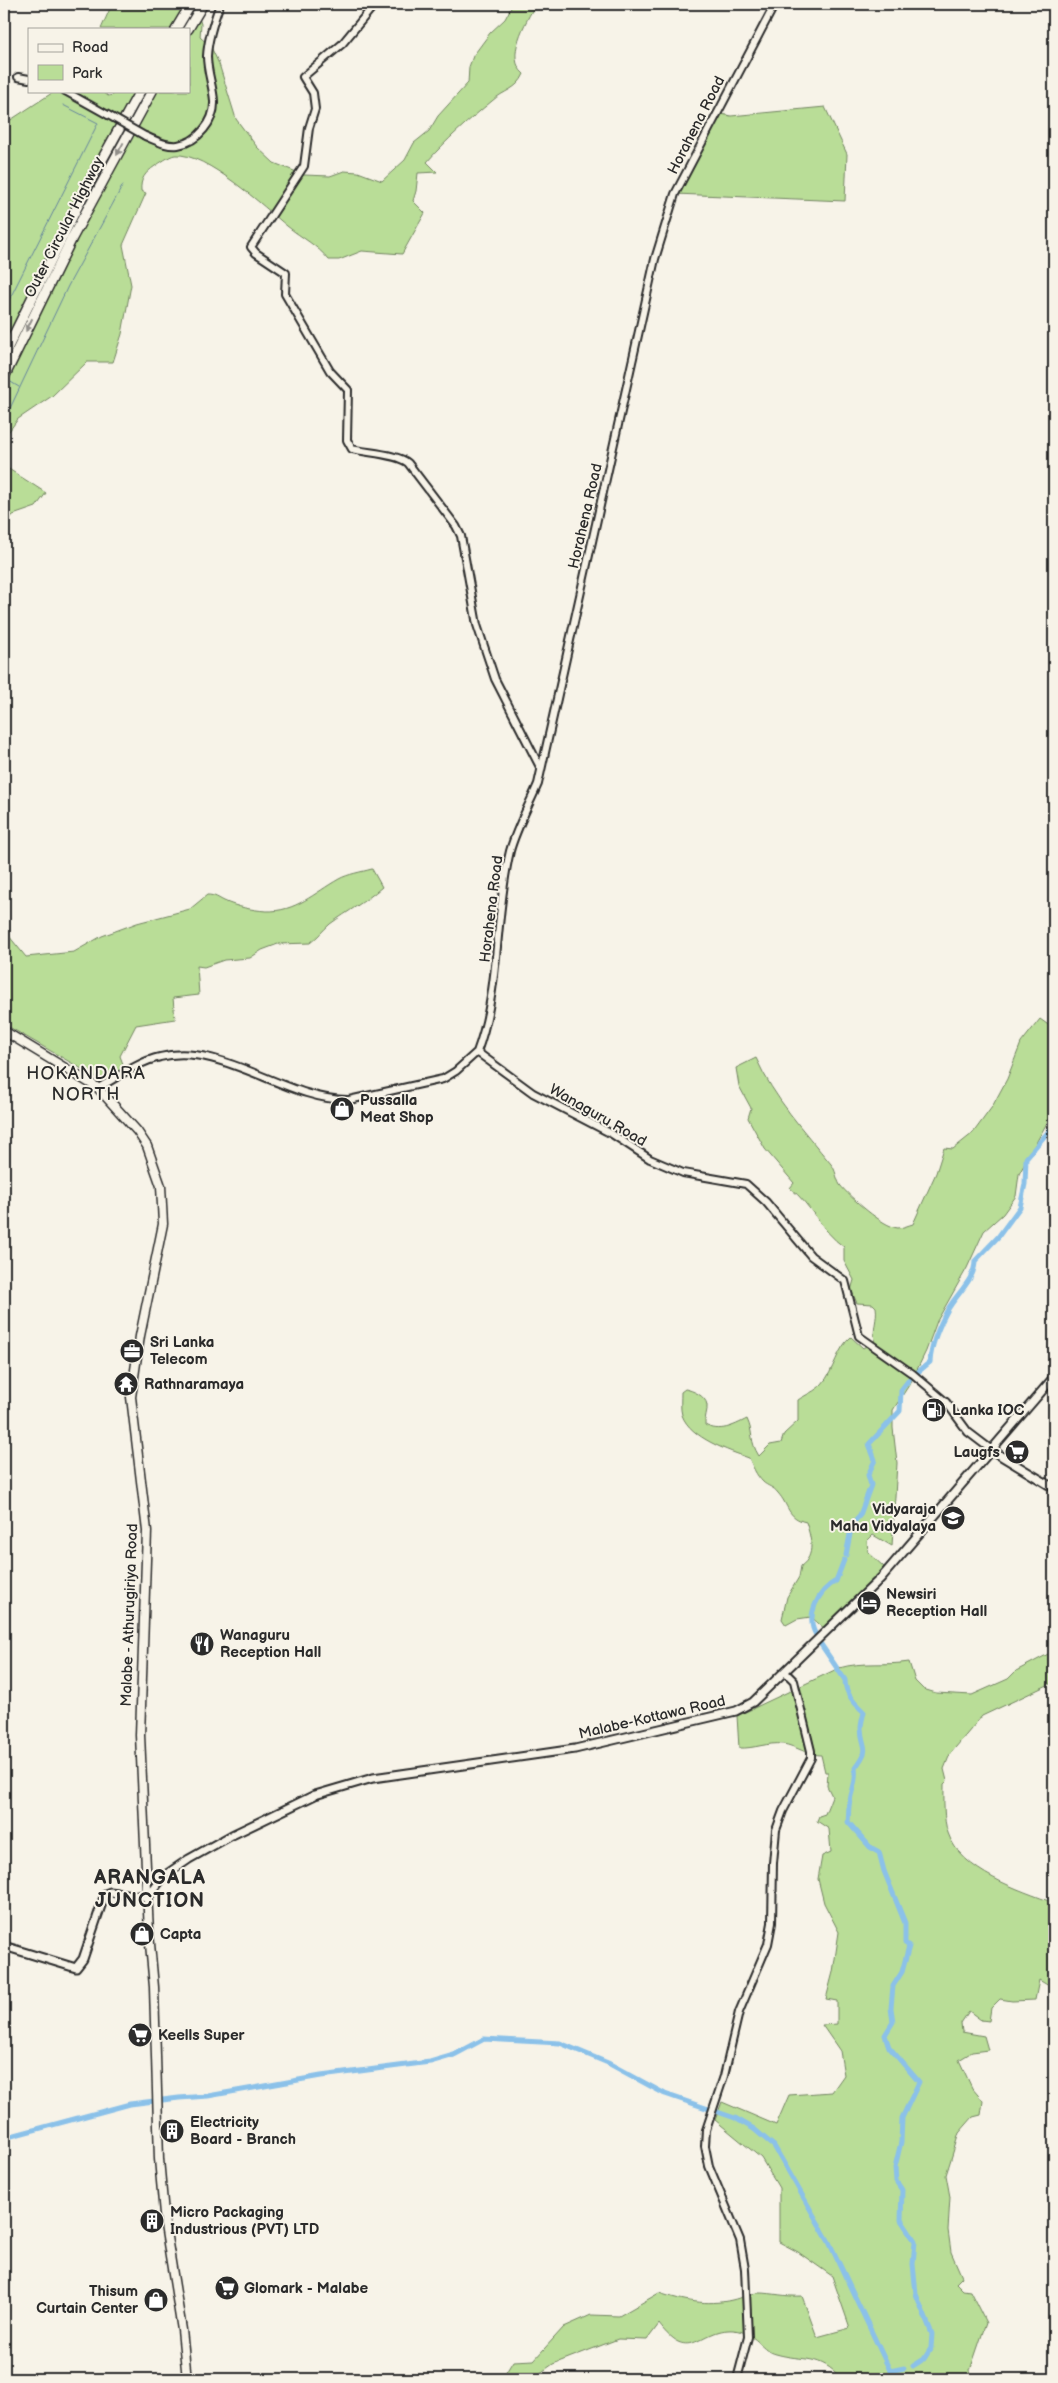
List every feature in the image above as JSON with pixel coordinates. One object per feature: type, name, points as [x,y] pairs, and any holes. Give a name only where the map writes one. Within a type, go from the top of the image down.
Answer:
[{"type":"highway","points":[[177,28],[191,4]]},
{"type":"highway","points":[[189,28],[203,4]]},
{"type":"highway","name":"Outer Circular Highway","points":[[4,355],[83,196],[139,92]]},
{"type":"highway","name":"Outer Circular Highway","points":[[4,378],[72,238],[151,92]]},
{"type":"main road","name":"Malabe - Athurugiriya Road","points":[[4,1031],[98,1088],[137,1130],[147,1146],[161,1186],[162,1224],[140,1336],[131,1397],[147,1531],[140,1735],[154,1987],[159,2159],[165,2225],[182,2330],[187,2379]]},
{"type":"main road","name":"Malabe-Kottawa Road","points":[[148,1897],[164,1876],[232,1835],[315,1794],[373,1778],[575,1749],[736,1711],[753,1702],[881,1578],[1054,1377]]},
{"type":"main road","points":[[992,1451],[1054,1488]]},
{"type":"main road","points":[[147,1885],[164,1876]]},
{"type":"main road","points":[[4,1946],[76,1968],[83,1959],[106,1894],[110,1892],[148,1897]]},
{"type":"street","points":[[67,92],[145,136],[163,143],[178,145],[198,136],[210,121],[214,102],[207,55],[220,4]]},
{"type":"street","points":[[375,4],[342,44],[303,77],[313,93],[315,109],[309,128],[304,166],[250,247],[286,273],[285,294],[330,371],[348,390],[347,440],[352,449],[386,456],[400,456],[408,463],[456,526],[461,536],[477,625],[495,679],[542,769]]},
{"type":"street","name":"Horahena Road","points":[[477,1052],[494,989],[502,898],[511,849],[538,784],[542,769],[655,259],[667,214],[679,186],[775,4]]},
{"type":"street","points":[[18,77],[28,78]]},
{"type":"street","points":[[98,1088],[150,1060],[174,1055],[203,1057],[222,1061],[293,1090],[335,1100],[349,1100],[443,1079],[456,1071],[477,1052]]},
{"type":"street","name":"Wanaguru Road","points":[[477,1052],[533,1093],[612,1134],[650,1159],[683,1173],[746,1184],[766,1202],[811,1256],[845,1281],[859,1336],[913,1374],[946,1402],[968,1432],[992,1451]]},
{"type":"street","points":[[737,2379],[748,2337],[745,2270],[740,2240],[709,2166],[705,2146],[706,2130],[739,2012],[768,1944],[772,1923],[773,1864],[776,1830],[783,1811],[812,1751],[794,1682],[784,1672]]},
{"type":"green space","points":[[112,4],[167,4],[196,9],[201,24],[200,37],[211,47],[219,64],[236,119],[257,147],[274,163],[304,175],[330,176],[344,171],[358,172],[382,181],[405,160],[414,143],[429,131],[438,116],[468,83],[469,67],[473,56],[490,33],[505,19],[513,4],[536,4],[523,29],[516,49],[518,67],[524,74],[521,79],[514,87],[497,97],[475,115],[434,154],[427,162],[437,172],[418,173],[413,201],[425,213],[402,254],[362,251],[339,260],[329,260],[250,194],[202,162],[188,156],[175,155],[151,169],[142,180],[141,191],[146,193],[123,245],[131,285],[122,334],[113,362],[87,362],[52,396],[18,419],[4,438],[4,116],[9,121],[53,92],[103,92],[108,96],[113,95],[114,92],[190,92],[190,28],[101,28]]},
{"type":"green space","points":[[825,107],[847,154],[845,201],[675,194],[716,113],[731,116]]},
{"type":"green space","points":[[4,466],[46,493],[36,507],[13,515],[4,526]]},
{"type":"green space","points":[[372,869],[382,887],[330,924],[310,943],[278,944],[262,950],[250,958],[224,960],[204,967],[197,966],[199,995],[173,998],[175,1019],[136,1025],[120,1056],[123,1064],[121,1070],[101,1080],[4,1024],[4,930],[26,957],[74,952],[102,936],[137,923],[190,909],[207,895],[245,908],[266,911],[277,910],[304,901],[343,877]]},
{"type":"green space","points":[[1040,1019],[1054,1029],[1054,1110],[1019,1174],[1016,1196],[1003,1214],[984,1231],[967,1268],[937,1321],[926,1351],[911,1382],[893,1410],[897,1463],[892,1546],[873,1535],[867,1541],[868,1552],[885,1568],[825,1629],[811,1617],[797,1619],[786,1625],[782,1619],[787,1597],[799,1577],[801,1566],[809,1557],[811,1540],[806,1522],[792,1514],[776,1491],[761,1479],[749,1458],[731,1452],[701,1437],[686,1423],[682,1415],[681,1392],[685,1389],[698,1394],[704,1399],[707,1407],[705,1425],[726,1428],[747,1419],[754,1446],[759,1456],[770,1445],[781,1443],[784,1434],[798,1421],[798,1400],[822,1384],[830,1373],[842,1347],[851,1337],[863,1348],[875,1340],[876,1307],[873,1304],[857,1303],[851,1290],[854,1280],[844,1261],[844,1247],[836,1241],[790,1188],[794,1183],[765,1149],[748,1118],[751,1108],[739,1086],[736,1068],[756,1058],[780,1100],[833,1166],[840,1185],[859,1204],[884,1223],[900,1228],[913,1224],[936,1173],[944,1148],[953,1149],[973,1133],[992,1107],[1007,1079],[1021,1043]]},
{"type":"green space","points":[[1054,1651],[1054,1682],[982,1716],[950,1754],[944,1769],[947,1781],[944,1784],[945,1822],[955,1847],[965,1859],[993,1878],[1054,1903],[1054,1989],[1039,1980],[1035,2000],[1012,2001],[1000,1999],[991,2008],[989,2021],[981,2020],[969,2011],[961,2023],[962,2032],[984,2036],[988,2050],[972,2052],[959,2060],[972,2088],[983,2101],[981,2115],[973,2117],[959,2133],[946,2175],[950,2197],[948,2230],[951,2252],[962,2277],[956,2283],[963,2290],[970,2291],[986,2323],[970,2370],[973,2379],[842,2379],[826,2365],[771,2352],[741,2331],[722,2331],[687,2344],[679,2342],[670,2336],[659,2324],[647,2340],[618,2339],[553,2364],[532,2379],[502,2379],[513,2361],[534,2360],[564,2327],[591,2315],[619,2316],[659,2293],[704,2303],[723,2302],[756,2293],[802,2296],[817,2337],[850,2328],[832,2276],[798,2252],[779,2242],[779,2188],[761,2158],[715,2120],[722,2102],[776,2125],[789,2095],[832,2092],[844,2075],[840,2051],[822,2025],[837,2024],[837,2001],[826,1999],[833,1972],[839,1932],[824,1903],[818,1879],[822,1856],[831,1852],[829,1829],[817,1821],[819,1816],[825,1814],[832,1796],[827,1786],[828,1772],[825,1772],[821,1755],[811,1754],[788,1745],[772,1744],[739,1748],[737,1716],[839,1668],[848,1666],[909,1662],[915,1681],[923,1689],[936,1693],[972,1695],[1008,1679],[1016,1671]]},
{"type":"waterway","points":[[4,310],[98,123],[63,105]]},
{"type":"waterway","points":[[4,421],[68,286],[123,185]]},
{"type":"waterway","points":[[9,381],[19,387]]},
{"type":"waterway","points":[[918,1372],[930,1362],[934,1342],[941,1323],[947,1311],[969,1281],[975,1261],[998,1237],[1020,1207],[1025,1184],[1026,1158],[1054,1125]]},
{"type":"waterway","points":[[846,1555],[852,1524],[860,1515],[871,1485],[868,1475],[875,1460],[869,1444],[900,1411],[901,1390],[911,1377]]},
{"type":"waterway","points":[[816,1635],[812,1620],[815,1605],[824,1591],[836,1581],[844,1560]]},
{"type":"waterway","points":[[820,1643],[845,1680],[845,1685],[851,1698],[864,1712],[861,1728],[865,1751],[855,1768],[848,1822],[870,1847],[879,1852],[884,1871],[905,1923],[905,1943],[909,1946],[902,1972],[893,1986],[891,2008],[893,2022],[885,2035],[889,2047],[919,2082],[902,2118],[901,2142],[895,2167],[896,2181],[902,2190],[901,2220],[915,2241],[913,2264],[916,2294],[932,2334],[931,2348],[924,2359],[913,2366]]},
{"type":"waterway","points":[[4,2138],[130,2104],[208,2096],[321,2076],[430,2062],[454,2055],[484,2039],[560,2043],[608,2063],[665,2094],[735,2118],[754,2129],[774,2146],[829,2242],[894,2379]]},
{"type":"waterway","points":[[890,2371],[904,2368]]},
{"type":"place","name":"Pussalla Meat Shop","points":[[342,1109]]},
{"type":"place","name":"Sri Lanka Telecom","points":[[132,1351]]},
{"type":"place","name":"Rathnaramaya","points":[[126,1384]]},
{"type":"place","name":"Lanka IOC","points":[[934,1410]]},
{"type":"place","name":"Laugfs","points":[[1017,1452]]},
{"type":"place","name":"Vidyaraja Maha Vidyalaya","points":[[953,1518]]},
{"type":"place","name":"Newsiri Reception Hall","points":[[869,1603]]},
{"type":"place","name":"Wanaguru Reception Hall","points":[[202,1644]]},
{"type":"place","name":"Capta","points":[[142,1934]]},
{"type":"place","name":"Keells Super","points":[[140,2035]]},
{"type":"place","name":"Electricity Board - Branch","points":[[172,2131]]},
{"type":"place","name":"Micro Packaging Industrious (PVT) LTD","points":[[152,2221]]},
{"type":"place","name":"Glomark - Malabe","points":[[227,2288]]},
{"type":"place","name":"Thisum Curtain Center","points":[[156,2300]]},
{"type":"district","name":"HOKANDARA NORTH","points":[[86,1083]]},
{"type":"district","name":"ARANGALA JUNCTION","points":[[150,1888]]}]
